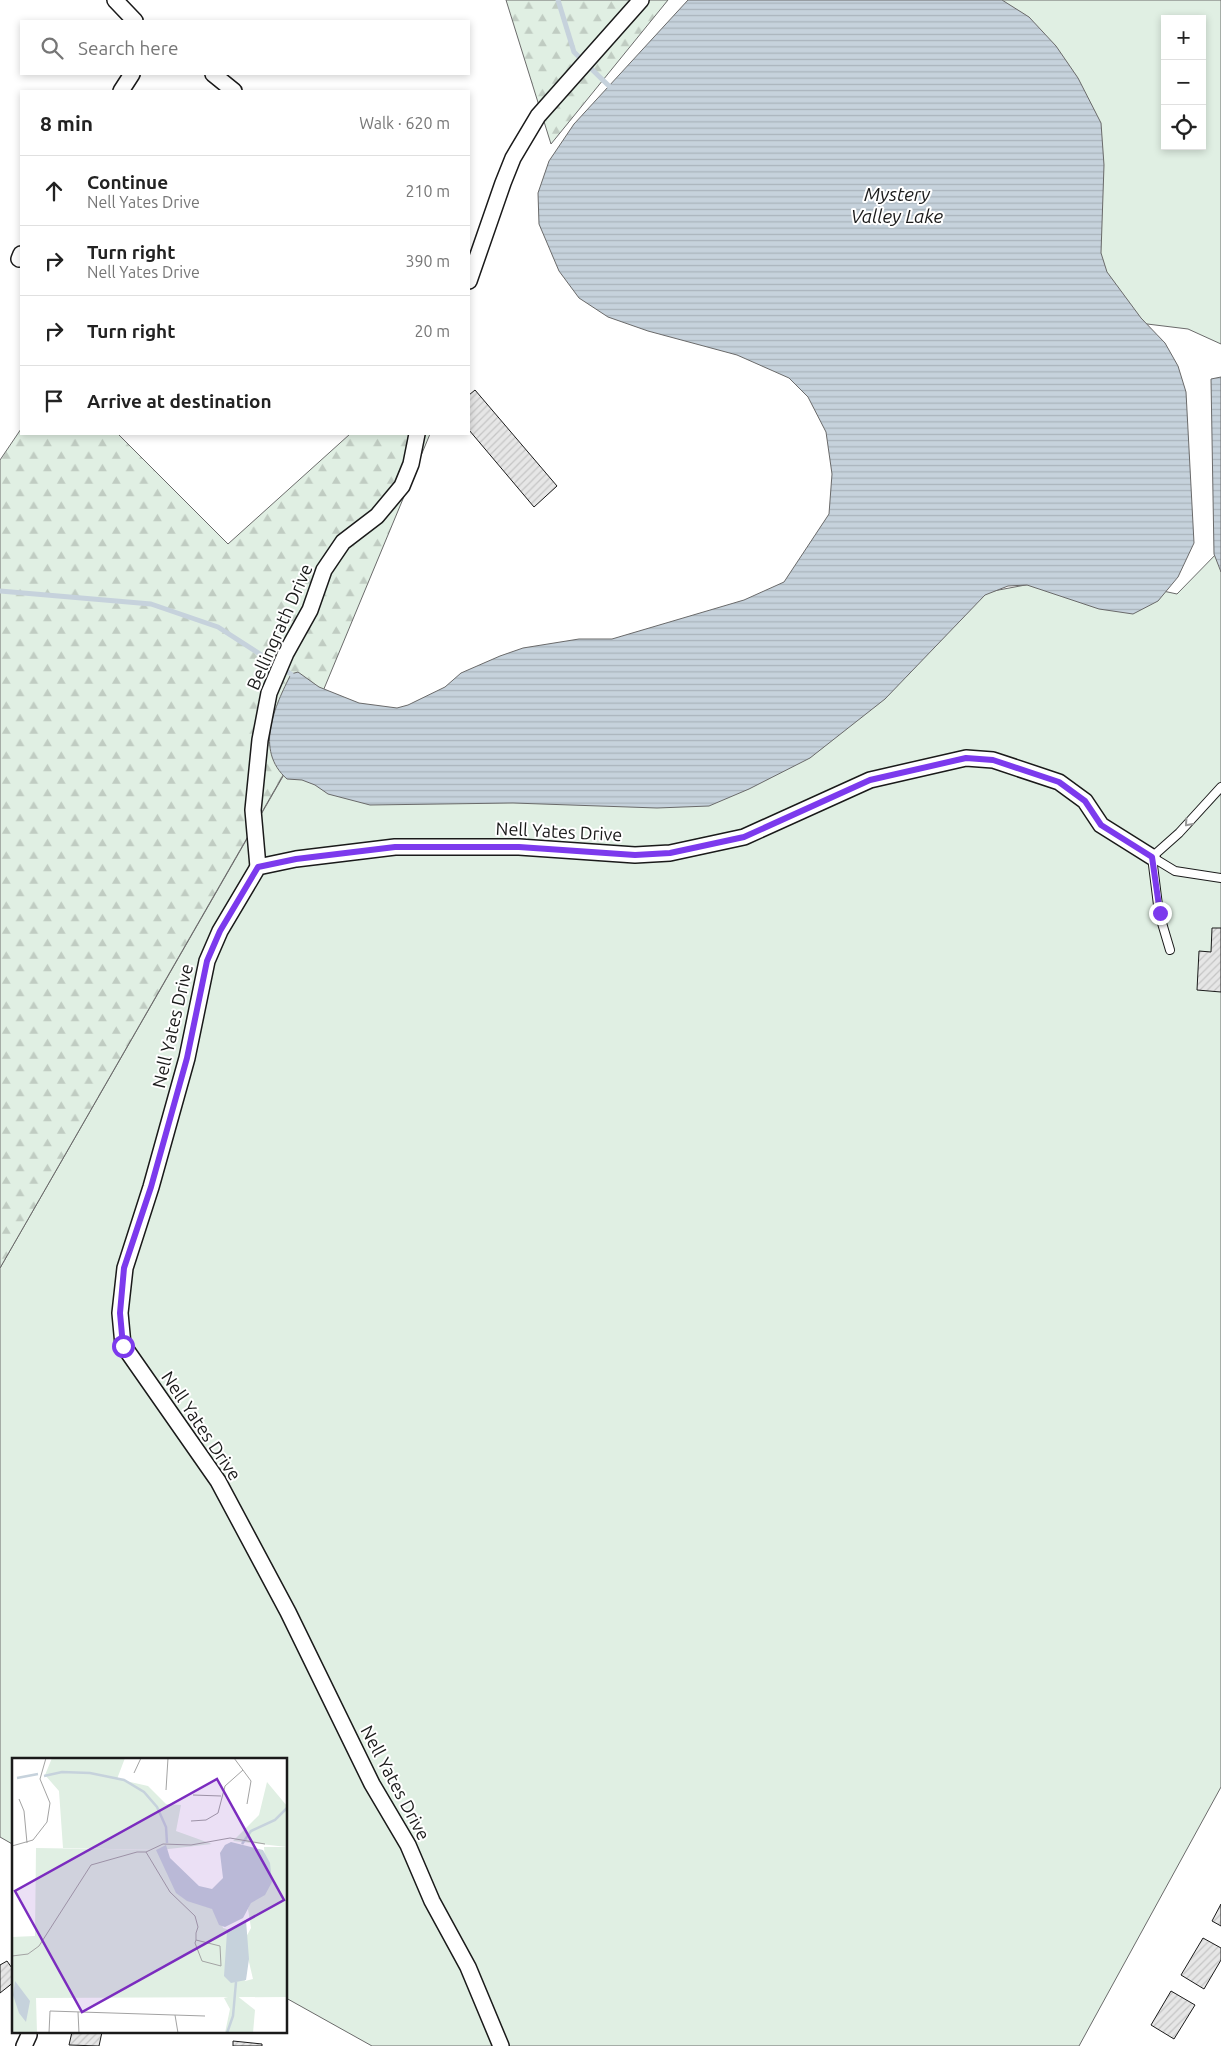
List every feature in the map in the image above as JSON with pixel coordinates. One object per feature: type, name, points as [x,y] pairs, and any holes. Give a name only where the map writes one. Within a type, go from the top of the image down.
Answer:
[{"type":"street","points":[[115,0],[133,20]]},
{"type":"street","points":[[470,278],[513,158],[538,116],[641,0]]},
{"type":"street","points":[[121,90],[131,75]]},
{"type":"street","points":[[214,75],[233,90]]},
{"type":"street","name":"Bellingrath Drive","points":[[258,867],[253,810],[260,740],[269,693],[286,653],[310,610],[324,570],[343,542],[377,516],[402,486],[411,464],[417,435]]},
{"type":"street","name":"Nell Yates Drive","points":[[501,2046],[468,1967],[432,1901],[408,1845],[372,1784],[274,1586],[218,1481],[123,1346],[120,1313],[124,1268],[151,1187],[187,1058],[207,961],[220,931],[258,867],[296,859],[395,847],[519,847],[635,855],[670,853],[744,837],[870,780],[966,758],[993,760],[1059,782],[1085,801],[1101,825],[1152,857]]},
{"type":"lane","points":[[1152,857],[1179,833],[1221,787]]},
{"type":"lane","points":[[1152,857],[1175,871],[1221,878]]},
{"type":"lane","points":[[1152,857],[1160,913],[1170,950]]},
{"type":"green space","points":[[506,0],[668,0],[551,144]]},
{"type":"green space","points":[[921,0],[1221,0],[1221,344],[1188,329],[1139,323]]},
{"type":"green space","points":[[20,430],[20,435],[119,435],[228,544],[349,435],[430,435],[301,744],[0,1268],[0,460]]},
{"type":"green space","points":[[1221,549],[1221,1787],[1079,2046],[372,2046],[288,1999],[288,1758],[12,1758],[12,1844],[0,1837],[0,1268],[301,745],[956,598],[1084,574],[1177,594]]},
{"type":"water","name":"Mystery Valley Lake","points":[[688,0],[1002,0],[1029,17],[1056,46],[1078,78],[1101,123],[1104,165],[1101,253],[1107,272],[1141,318],[1165,343],[1178,366],[1186,392],[1194,543],[1178,577],[1158,601],[1133,614],[1099,609],[1027,585],[1008,586],[985,595],[885,699],[810,758],[749,789],[709,806],[657,808],[513,803],[370,805],[328,794],[315,785],[302,780],[287,779],[277,767],[271,755],[270,741],[274,714],[291,674],[298,672],[319,687],[359,703],[397,708],[408,705],[445,687],[461,673],[523,648],[579,639],[612,639],[744,600],[784,582],[829,514],[832,474],[826,432],[808,397],[789,378],[737,355],[648,331],[608,317],[579,298],[559,271],[539,224],[538,193],[549,161],[574,124]]},
{"type":"water","points":[[1221,377],[1221,572],[1214,554],[1211,379]]},
{"type":"building","points":[[475,390],[557,486],[534,507],[470,431],[470,394]]},
{"type":"building","points":[[1212,928],[1221,928],[1221,992],[1197,990],[1199,951],[1211,952]]},
{"type":"building","points":[[1221,1904],[1221,1926],[1212,1921]]},
{"type":"building","points":[[1203,1938],[1221,1948],[1221,1960],[1204,1989],[1181,1975]]},
{"type":"building","points":[[7,1961],[12,1968],[12,1984],[0,1993],[0,1965]]},
{"type":"building","points":[[1171,1991],[1195,2005],[1174,2039],[1151,2025]]},
{"type":"building","points":[[72,2034],[102,2034],[99,2046],[69,2045]]},
{"type":"building","points":[[233,2041],[262,2044],[262,2046],[233,2046]]},
{"type":"waterway","points":[[558,0],[574,52],[609,86]]},
{"type":"waterway","points":[[0,591],[151,604],[218,627],[291,674]]},
{"type":"route","points":[[123,1346],[120,1313],[124,1268],[151,1187],[187,1058],[207,961],[220,931],[258,867],[296,859],[395,847],[519,847],[635,855],[670,853],[710,846],[744,837],[870,780],[966,758],[993,760],[1059,782],[1085,801],[1101,825],[1152,857],[1160,913]]}]
